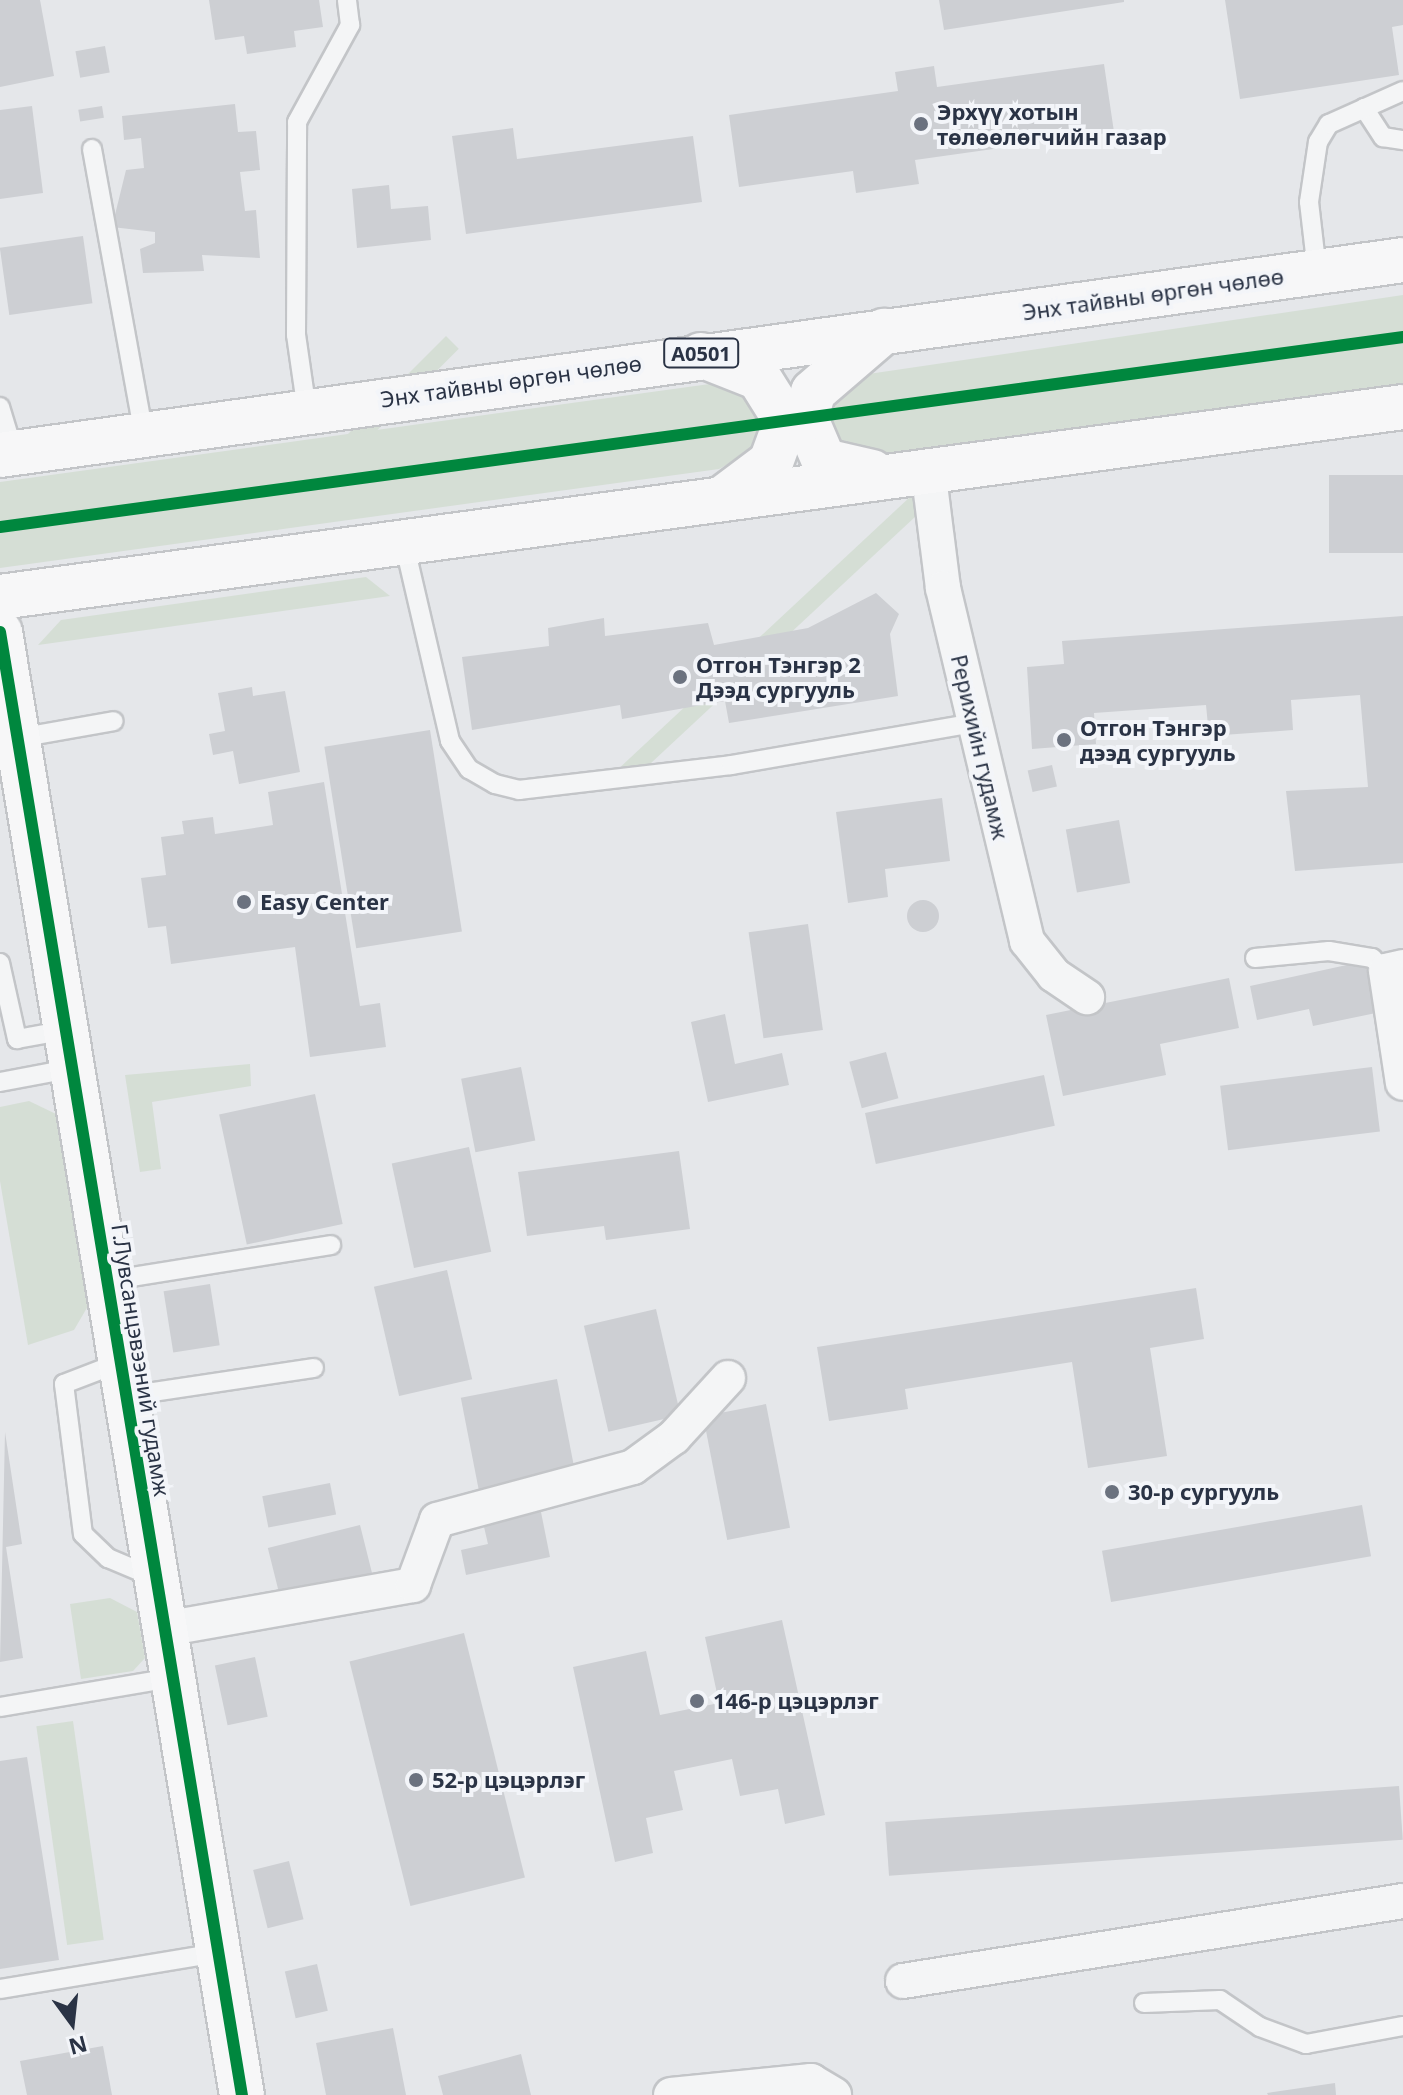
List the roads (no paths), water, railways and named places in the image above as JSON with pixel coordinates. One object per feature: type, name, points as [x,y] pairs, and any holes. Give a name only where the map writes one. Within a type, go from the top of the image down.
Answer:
[{"type":"main road","name":"Энх тайвны өргөн чөлөө","points":[[7,454],[694,353],[884,331],[1403,260]]},
{"type":"main road","points":[[884,331],[813,392],[806,419],[824,461],[909,472]]},
{"type":"main road","points":[[694,353],[759,378],[786,421],[771,462],[727,495]]},
{"type":"main road","points":[[0,597],[727,495],[1403,407]]},
{"type":"main road","name":"Г.Лувсанцэвээний гудамж","points":[[0,632],[13,747],[70,1049],[242,2095]]},
{"type":"street","name":"Рерихийн гудамж","points":[[909,472],[943,588],[1027,941],[1054,975],[1087,997]]},
{"type":"street","points":[[1395,969],[1403,1083]]},
{"type":"street","points":[[164,1629],[413,1585],[437,1520],[633,1467],[674,1437],[728,1378]]},
{"type":"street","points":[[903,1981],[1403,1901]]},
{"type":"street","points":[[671,2095],[811,2081],[834,2095]]},
{"type":"lane","points":[[307,411],[296,335],[297,122],[350,25],[347,0]]},
{"type":"lane","points":[[1317,271],[1312,158],[1329,124],[1403,91]]},
{"type":"lane","points":[[1364,108],[1383,137],[1403,140]]},
{"type":"lane","points":[[92,149],[144,435]]},
{"type":"lane","points":[[0,407],[7,454]]},
{"type":"lane","points":[[403,540],[450,741],[469,769],[495,784],[519,790],[731,765],[975,723]]},
{"type":"lane","points":[[13,747],[114,721]]},
{"type":"lane","points":[[1255,958],[1329,951],[1372,958],[1395,969]]},
{"type":"lane","points":[[0,963],[17,1039],[70,1049]]},
{"type":"lane","points":[[0,1082],[70,1049]]},
{"type":"lane","points":[[107,1281],[331,1245]]},
{"type":"lane","points":[[155,1578],[108,1558],[83,1534],[64,1384],[314,1368]]},
{"type":"lane","points":[[0,1707],[171,1678]]},
{"type":"lane","points":[[0,1989],[218,1953]]},
{"type":"lane","points":[[1144,2003],[1220,2000],[1260,2027],[1306,2044],[1403,2026]]},
{"type":"place","name":"Эрхүү хотын төлөөлөгчийн газар","points":[[921,124]]},
{"type":"place","name":"Отгон Тэнгэр 2 Дээд сургууль","points":[[680,677]]},
{"type":"place","name":"Отгон Тэнгэр дээд сургууль","points":[[1064,740]]},
{"type":"place","name":"Easy Center","points":[[244,902]]},
{"type":"place","name":"30-р сургууль","points":[[1112,1492]]},
{"type":"place","name":"146-р цэцэрлэг","points":[[697,1701]]},
{"type":"place","name":"52-р цэцэрлэг","points":[[416,1780]]}]
